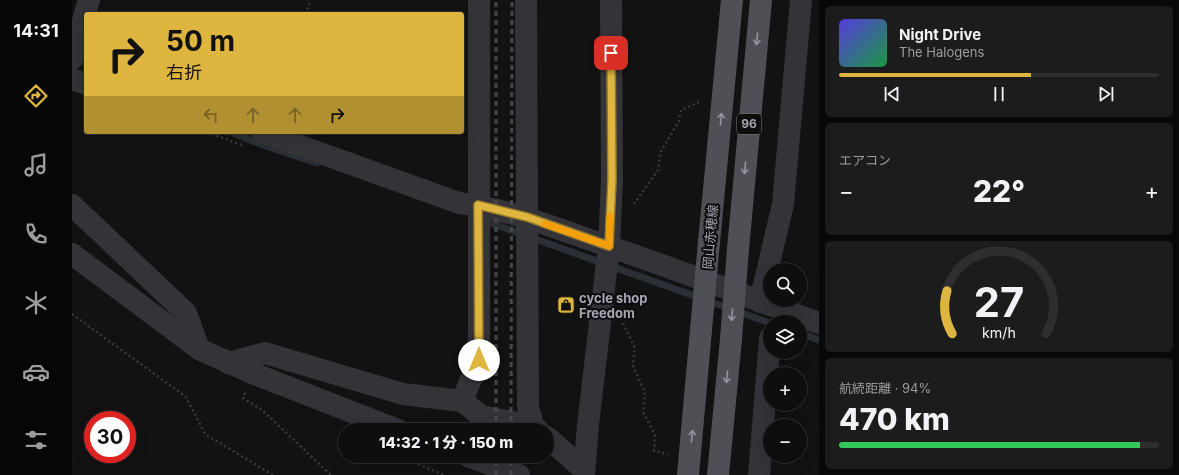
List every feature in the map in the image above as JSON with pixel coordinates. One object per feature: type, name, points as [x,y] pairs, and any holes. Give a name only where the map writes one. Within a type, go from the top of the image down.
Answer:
[{"type":"main road","name":"岡山赤穂線","points":[[688,475],[732,0]]},
{"type":"main road","name":"96","points":[[718,475],[761,0]]},
{"type":"street","points":[[86,12],[89,0]]},
{"type":"street","points":[[462,401],[479,360],[478,0]]},
{"type":"street","points":[[526,0],[528,406],[536,423]]},
{"type":"street","points":[[583,472],[607,259],[612,179],[611,0]]},
{"type":"street","points":[[769,311],[783,204],[801,0]]},
{"type":"street","points":[[84,17],[72,59],[84,63]]},
{"type":"street","points":[[72,79],[84,83]]},
{"type":"street","points":[[268,134],[459,203],[478,215],[527,232],[769,311],[819,323]]},
{"type":"street","points":[[72,205],[186,313],[199,349]]},
{"type":"street","points":[[72,254],[199,349],[252,374],[380,423]]},
{"type":"street","points":[[228,363],[265,353],[403,394],[462,401],[481,416],[509,423]]},
{"type":"street","points":[[759,475],[768,359]]},
{"type":"street","points":[[554,444],[583,472]]},
{"type":"street","points":[[487,463],[519,475]]},
{"type":"path","points":[[306,12],[311,0]]},
{"type":"path","points":[[636,201],[658,170],[660,153],[679,121],[681,110],[699,102]]},
{"type":"path","points":[[72,314],[186,397],[205,434],[272,475]]},
{"type":"path","points":[[623,323],[635,348],[634,366],[645,392],[643,412],[655,435],[654,451],[669,454]]},
{"type":"path","points":[[252,374],[243,398],[262,410],[331,475]]},
{"type":"path","points":[[416,463],[444,475]]},
{"type":"waterway","points":[[236,134],[263,145],[317,163]]},
{"type":"waterway","points":[[482,220],[763,320]]},
{"type":"waterway","points":[[807,336],[819,340]]},
{"type":"railway","points":[[496,0],[496,423]]},
{"type":"railway","points":[[511,423],[512,0]]},
{"type":"railway","points":[[496,463],[496,475]]},
{"type":"railway","points":[[511,463],[511,475]]},
{"type":"slow traffic","points":[[545,224],[609,246],[610,216]]},
{"type":"place","name":"cycle shop Freedom","points":[[566,305]]},
{"type":"route","points":[[479,360],[478,205],[527,217],[609,246],[612,179],[611,53]]}]
